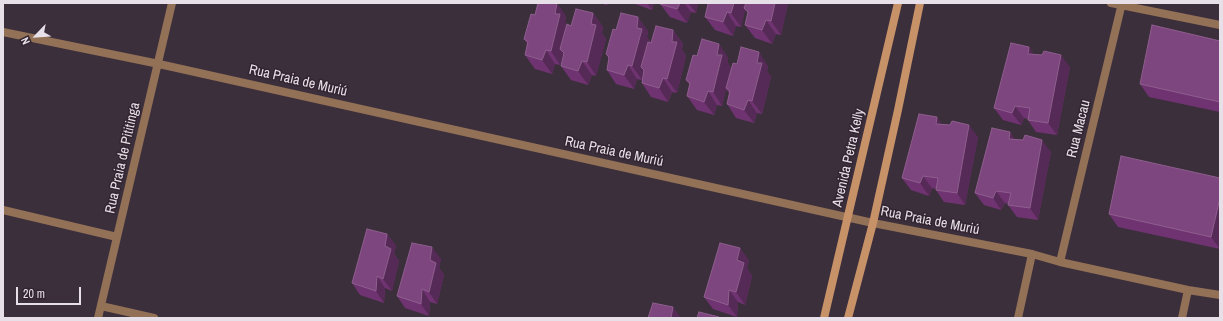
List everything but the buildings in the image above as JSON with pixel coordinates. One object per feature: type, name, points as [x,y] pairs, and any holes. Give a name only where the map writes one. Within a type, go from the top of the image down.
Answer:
[{"type":"street","name":"Rua Praia de Pititinga","points":[[98,318],[172,3]]},
{"type":"street","name":"Avenida Petra Kelly","points":[[824,318],[849,217],[898,3]]},
{"type":"street","points":[[848,318],[873,222],[920,3]]},
{"type":"street","points":[[1111,3],[1220,25]]},
{"type":"street","name":"Rua Macau","points":[[1060,262],[1122,4]]},
{"type":"street","name":"Rua Praia de Muriú","points":[[3,32],[158,64],[849,217],[1032,254],[1060,262],[1188,290],[1220,295]]},
{"type":"street","points":[[3,210],[117,237]]},
{"type":"street","points":[[1018,318],[1032,254]]},
{"type":"street","points":[[1182,318],[1188,290]]},
{"type":"street","points":[[101,306],[154,318]]}]
